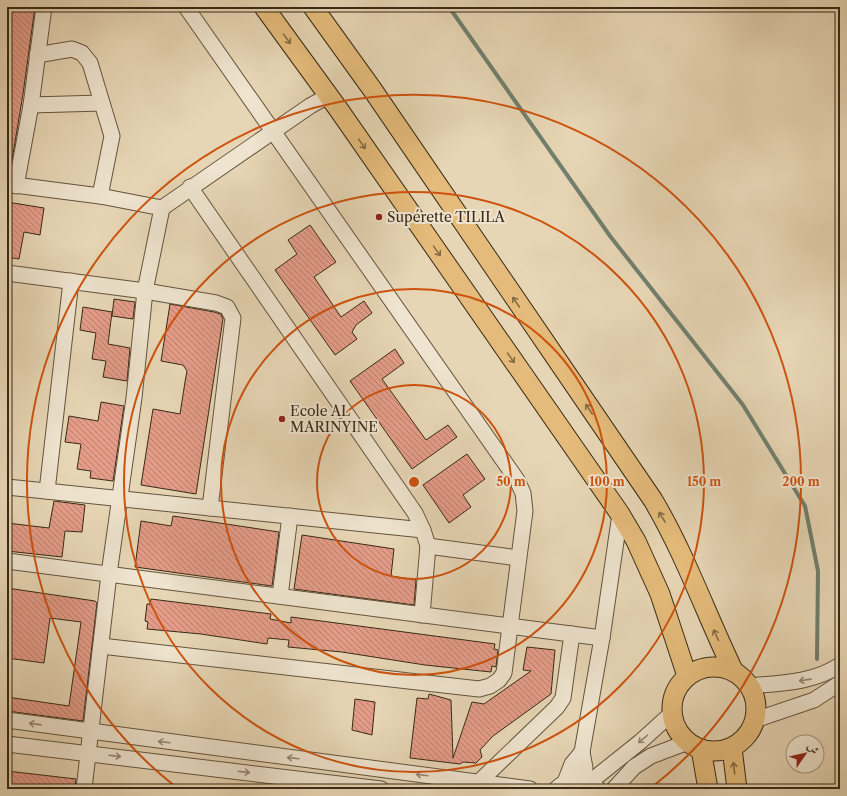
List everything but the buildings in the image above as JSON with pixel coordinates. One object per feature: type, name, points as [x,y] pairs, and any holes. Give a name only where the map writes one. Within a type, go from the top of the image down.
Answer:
[{"type":"main road","points":[[264,7],[328,96],[620,514],[652,574],[687,676]]},
{"type":"main road","points":[[313,7],[372,89],[653,500],[679,548],[699,598],[733,670],[750,686],[756,702],[755,720],[746,737],[732,748],[717,751],[695,745],[676,727],[672,713],[675,693],[687,676],[697,670],[709,666],[733,670]]},
{"type":"main road","points":[[695,745],[708,789]]},
{"type":"main road","points":[[732,748],[737,789]]},
{"type":"street","points":[[44,7],[31,105],[12,185],[100,196],[162,208]]},
{"type":"street","points":[[101,646],[479,688],[490,686],[499,680],[504,673],[511,626],[524,511],[523,493],[517,480],[275,132],[186,7]]},
{"type":"street","points":[[37,55],[72,48],[82,53],[90,63],[112,136],[100,196]]},
{"type":"street","points":[[84,789],[109,574],[134,398],[145,291],[162,208],[190,187],[275,132],[310,106],[328,96]]},
{"type":"street","points":[[31,105],[102,104]]},
{"type":"street","points":[[190,187],[415,513],[423,530],[428,546],[422,615]]},
{"type":"street","points":[[7,275],[71,281],[145,291],[224,305],[230,310],[233,318],[210,508]]},
{"type":"street","points":[[47,491],[71,281]]},
{"type":"street","points":[[7,487],[423,530]]},
{"type":"street","points":[[590,783],[582,752],[602,638],[620,514]]},
{"type":"street","points":[[280,596],[290,516]]},
{"type":"street","points":[[428,546],[518,558]]},
{"type":"street","points":[[7,561],[602,638]]},
{"type":"street","points":[[479,782],[557,708],[563,698],[572,634]]},
{"type":"street","points":[[750,686],[812,679],[830,672],[840,665]]},
{"type":"street","points":[[755,720],[814,700],[840,683]]},
{"type":"street","points":[[590,783],[640,742],[672,713]]},
{"type":"street","points":[[7,720],[530,789]]},
{"type":"street","points":[[7,744],[88,752],[381,789]]},
{"type":"street","points":[[614,789],[634,767],[651,756],[695,745]]},
{"type":"street","points":[[561,785],[572,764],[582,752]]},
{"type":"street","points":[[561,785],[573,779],[590,783]]},
{"type":"waterway","points":[[449,7],[610,236],[743,405],[805,506],[818,571],[817,659]]},
{"type":"place","name":"Supérette TILILA","points":[[379,217]]},
{"type":"place","name":"Ecole AL MARINYINE","points":[[282,419]]}]
